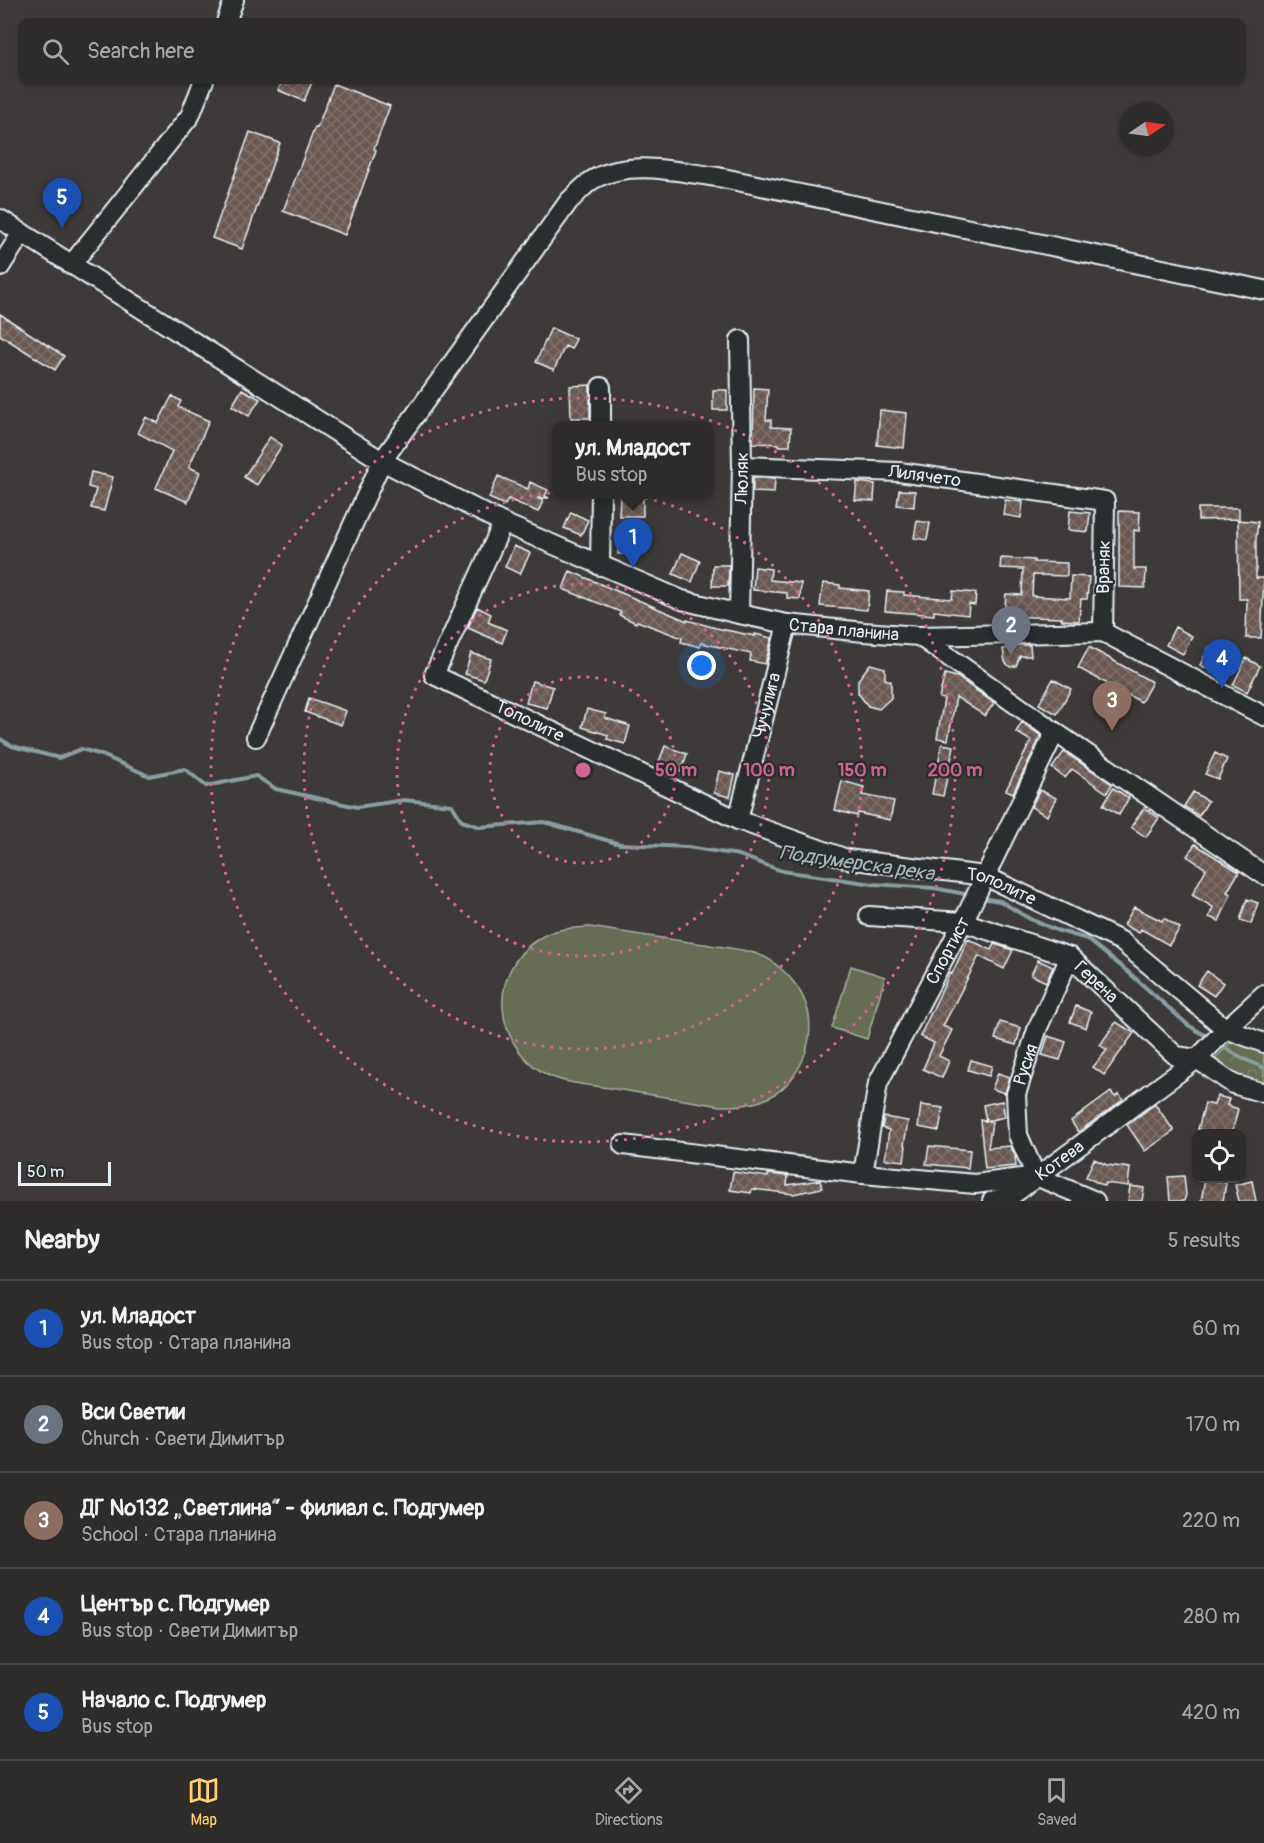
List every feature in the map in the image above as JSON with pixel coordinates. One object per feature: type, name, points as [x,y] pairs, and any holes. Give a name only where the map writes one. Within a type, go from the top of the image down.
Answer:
[{"type":"street","points":[[227,18],[234,0]]},
{"type":"street","points":[[71,265],[190,116],[202,84]]},
{"type":"street","points":[[256,737],[382,461],[569,201],[593,180],[622,169],[658,169],[718,177],[1264,290]]},
{"type":"street","name":"Стара планина","points":[[0,219],[382,461],[503,524],[682,600],[787,624],[919,636],[1054,732],[1264,875]]},
{"type":"street","points":[[0,267],[22,233]]},
{"type":"street","name":"Люляк","points":[[739,614],[742,466],[740,340]]},
{"type":"street","points":[[601,387],[601,421]]},
{"type":"street","name":"Лилячето","points":[[742,466],[899,472],[1105,501]]},
{"type":"street","points":[[600,566],[601,499]]},
{"type":"street","name":"Враняк","points":[[1102,632],[1105,501]]},
{"type":"street","name":"Тополите","points":[[503,524],[434,675],[738,820],[847,859],[978,890],[1121,941],[1222,1034],[1264,1043]]},
{"type":"street","name":"Чучулига","points":[[738,820],[787,624]]},
{"type":"street","points":[[919,636],[1102,632],[1264,716]]},
{"type":"street","name":"Спортист","points":[[862,1174],[878,1083],[963,922],[1054,732]]},
{"type":"street","name":"Герена","points":[[869,916],[963,922],[1070,957],[1176,1056],[1200,1056],[1233,1084],[1264,1093]]},
{"type":"street","name":"Русия","points":[[1036,1176],[1018,1135],[1016,1094],[1038,1027],[1070,957]]},
{"type":"street","name":"Котева","points":[[623,1145],[862,1174],[975,1184],[1036,1176],[1200,1056],[1264,994]]},
{"type":"street","points":[[992,1201],[1011,1196],[1036,1176],[1095,1201]]},
{"type":"green space","points":[[590,927],[738,949],[770,960],[797,986],[808,1011],[809,1039],[799,1067],[791,1079],[782,1089],[764,1100],[721,1106],[574,1083],[542,1072],[526,1059],[514,1043],[506,1025],[503,1006],[504,987],[511,969],[522,953],[538,939],[544,935],[570,928]]},
{"type":"green space","points":[[851,966],[885,977],[867,1039],[832,1028]]},
{"type":"green space","points":[[1231,1042],[1264,1051],[1264,1089],[1212,1062]]},
{"type":"building","points":[[281,84],[311,84],[304,101],[278,90]]},
{"type":"building","points":[[334,84],[390,106],[345,235],[283,211]]},
{"type":"building","points":[[250,132],[280,143],[242,249],[212,238]]},
{"type":"building","points":[[0,314],[64,356],[55,370],[0,335]]},
{"type":"building","points":[[551,328],[576,339],[571,349],[565,346],[554,370],[536,362]]},
{"type":"building","points":[[590,385],[590,418],[571,418],[570,386]]},
{"type":"building","points":[[754,388],[768,389],[766,420],[771,420],[771,427],[791,428],[790,446],[753,443]]},
{"type":"building","points":[[242,389],[260,399],[249,416],[232,406]]},
{"type":"building","points":[[713,390],[727,390],[727,410],[713,410]]},
{"type":"building","points":[[172,396],[181,401],[178,407],[209,421],[189,467],[200,472],[188,502],[156,488],[172,451],[138,433],[146,417],[158,423]]},
{"type":"building","points":[[880,410],[907,413],[904,448],[877,445]]},
{"type":"building","points":[[270,437],[282,445],[257,485],[244,477]]},
{"type":"building","points":[[91,472],[113,477],[104,511],[91,508],[96,489],[88,487]]},
{"type":"building","points":[[498,476],[528,489],[530,482],[548,490],[545,496],[549,498],[537,498],[543,501],[538,512],[508,499],[505,505],[489,498]]},
{"type":"building","points":[[753,478],[775,478],[774,493],[753,492]]},
{"type":"building","points":[[857,482],[875,484],[874,501],[855,500]]},
{"type":"building","points":[[899,490],[915,491],[914,507],[897,505]]},
{"type":"building","points":[[620,499],[643,499],[643,516],[619,516]]},
{"type":"building","points":[[1005,500],[1023,502],[1021,518],[1003,515]]},
{"type":"building","points":[[1198,508],[1239,508],[1239,519],[1198,520]]},
{"type":"building","points":[[1070,511],[1090,513],[1088,532],[1068,530]]},
{"type":"building","points":[[1119,511],[1140,512],[1139,531],[1134,530],[1134,569],[1146,569],[1145,588],[1119,587]]},
{"type":"building","points":[[571,512],[588,520],[581,535],[564,528]]},
{"type":"building","points":[[1238,520],[1258,522],[1256,578],[1264,578],[1261,638],[1246,638],[1247,599],[1239,599]]},
{"type":"building","points":[[917,521],[930,523],[927,540],[914,538]]},
{"type":"building","points":[[618,538],[636,538],[636,554],[618,554]]},
{"type":"building","points":[[514,546],[530,553],[520,574],[505,567]]},
{"type":"building","points":[[682,553],[700,561],[692,582],[673,574]]},
{"type":"building","points":[[1001,558],[1067,563],[1067,576],[1033,575],[1032,596],[1070,598],[1071,576],[1089,577],[1087,599],[1081,599],[1079,621],[1062,620],[1062,618],[1004,616],[1006,594],[1022,595],[1023,569],[1000,568]]},
{"type":"building","points":[[713,565],[729,565],[728,586],[712,586]]},
{"type":"building","points":[[755,567],[771,569],[770,580],[801,583],[800,599],[787,598],[787,593],[753,590]]},
{"type":"building","points":[[570,571],[687,621],[772,638],[765,664],[750,661],[751,654],[701,643],[700,647],[681,642],[682,638],[637,621],[636,623],[619,615],[621,612],[563,589]]},
{"type":"building","points":[[823,583],[840,585],[840,588],[869,591],[867,610],[820,606]]},
{"type":"building","points":[[887,591],[904,592],[904,595],[952,599],[953,591],[976,593],[975,605],[969,604],[968,615],[934,611],[934,615],[885,611]]},
{"type":"building","points":[[477,607],[491,614],[488,622],[507,630],[502,643],[468,628]]},
{"type":"building","points":[[1175,627],[1192,636],[1183,654],[1166,645]]},
{"type":"building","points":[[1030,645],[1031,656],[1020,656],[1016,666],[1010,667],[1005,662],[1003,649]]},
{"type":"building","points":[[1089,647],[1152,682],[1141,702],[1078,668]]},
{"type":"building","points":[[1209,647],[1223,654],[1213,672],[1200,665]]},
{"type":"building","points":[[471,653],[491,659],[484,680],[465,674]]},
{"type":"building","points":[[1246,658],[1260,666],[1247,692],[1233,685]]},
{"type":"building","points":[[870,664],[885,668],[885,679],[891,681],[891,698],[879,709],[868,706],[858,693],[858,680]]},
{"type":"building","points":[[945,674],[957,677],[994,703],[985,716],[956,697],[948,740],[937,738],[944,699],[939,698]]},
{"type":"building","points":[[1053,679],[1071,689],[1057,714],[1039,704]]},
{"type":"building","points":[[532,681],[553,687],[547,708],[526,703]]},
{"type":"building","points":[[309,698],[346,711],[341,725],[305,712]]},
{"type":"building","points":[[587,709],[606,714],[605,718],[630,726],[625,744],[607,739],[608,735],[582,727]]},
{"type":"building","points":[[1022,722],[1041,736],[1013,793],[1006,790],[1031,741],[1016,732]]},
{"type":"building","points":[[942,744],[954,746],[943,796],[932,794]]},
{"type":"building","points":[[665,746],[687,754],[681,772],[658,764]]},
{"type":"building","points":[[1064,752],[1112,784],[1107,793],[1072,769],[1065,778],[1052,768]]},
{"type":"building","points":[[1215,753],[1227,759],[1218,779],[1205,774]]},
{"type":"building","points":[[719,771],[735,775],[730,797],[714,793]]},
{"type":"building","points":[[842,781],[864,787],[862,795],[894,801],[890,820],[858,813],[857,816],[835,810]]},
{"type":"building","points":[[1113,788],[1129,798],[1119,815],[1103,805]]},
{"type":"building","points":[[1040,790],[1056,798],[1047,816],[1031,807]]},
{"type":"building","points":[[1193,792],[1208,801],[1199,816],[1184,806]]},
{"type":"building","points":[[1144,808],[1159,818],[1146,837],[1131,827]]},
{"type":"building","points":[[1195,844],[1239,872],[1227,892],[1231,894],[1219,921],[1209,917],[1213,907],[1192,895],[1206,869],[1187,856]]},
{"type":"building","points":[[1247,899],[1258,903],[1251,924],[1240,920]]},
{"type":"building","points":[[1134,907],[1162,921],[1164,918],[1180,928],[1169,945],[1141,929],[1139,933],[1124,925]]},
{"type":"building","points":[[968,939],[991,950],[994,944],[1013,950],[1004,969],[979,956],[943,1026],[952,1030],[939,1056],[949,1061],[942,1078],[923,1069],[934,1043],[920,1036]]},
{"type":"building","points":[[1038,960],[1053,967],[1046,982],[1031,975]]},
{"type":"building","points":[[1207,971],[1223,983],[1214,996],[1197,985]]},
{"type":"building","points":[[1076,1006],[1091,1012],[1086,1028],[1070,1022]]},
{"type":"building","points":[[1000,1022],[1021,1028],[1016,1045],[995,1039]]},
{"type":"building","points":[[1116,1022],[1134,1033],[1104,1075],[1093,1067],[1107,1050],[1100,1045]]},
{"type":"building","points":[[1048,1036],[1066,1042],[1060,1060],[1042,1055]]},
{"type":"building","points":[[971,1060],[992,1066],[989,1076],[968,1070]]},
{"type":"building","points":[[998,1073],[1010,1077],[1005,1093],[992,1089]]},
{"type":"building","points":[[1111,1092],[1115,1097],[1119,1094],[1123,1100],[1078,1132],[1071,1121]]},
{"type":"building","points":[[1217,1096],[1229,1099],[1227,1105],[1238,1109],[1233,1129],[1198,1129],[1205,1103],[1214,1105]]},
{"type":"building","points":[[1002,1101],[1005,1117],[986,1121],[983,1105]]},
{"type":"building","points":[[1155,1104],[1174,1131],[1145,1151],[1127,1125]]},
{"type":"building","points":[[921,1105],[943,1108],[939,1131],[918,1127]]},
{"type":"building","points":[[884,1117],[908,1121],[904,1161],[885,1159],[889,1130],[882,1128]]},
{"type":"building","points":[[980,1120],[992,1122],[988,1148],[1010,1146],[1015,1155],[1016,1166],[985,1169]]},
{"type":"building","points":[[929,1146],[970,1150],[968,1168],[926,1164]]},
{"type":"building","points":[[1094,1159],[1107,1165],[1130,1168],[1128,1186],[1105,1183],[1104,1186],[1086,1177]]},
{"type":"building","points":[[733,1172],[768,1177],[768,1174],[788,1176],[787,1185],[820,1180],[822,1188],[793,1194],[752,1189],[751,1193],[730,1190]]},
{"type":"building","points":[[1184,1176],[1186,1195],[1184,1201],[1170,1201],[1168,1177]]},
{"type":"building","points":[[1252,1181],[1256,1201],[1239,1201],[1235,1185]]},
{"type":"building","points":[[1204,1183],[1226,1183],[1223,1201],[1201,1201]]},
{"type":"building","points":[[1130,1186],[1144,1188],[1142,1201],[1128,1201]]},
{"type":"waterway","name":"Подгумерска река","points":[[0,739],[12,746],[59,758],[81,749],[102,755],[149,776],[185,769],[206,786],[256,776],[276,789],[357,807],[404,800],[452,805],[462,821],[480,827],[544,822],[620,844],[687,847],[739,855],[782,871],[873,884],[934,888],[970,895]]},
{"type":"waterway","name":"Подгумерска река","points":[[981,898],[1000,901],[1030,919],[1087,939],[1188,1025],[1211,1039]]},
{"type":"waterway","name":"Подгумерска река","points":[[1220,1045],[1264,1068]]},
{"type":"place","name":"Начало с. Подгумер","points":[[62,228]]},
{"type":"place","name":"ул. Младост","points":[[633,568]]},
{"type":"place","name":"Вси Светии","points":[[1011,656]]},
{"type":"place","name":"Център с. Подгумер","points":[[1222,689]]},
{"type":"place","name":"ДГ №132 „Светлина“ - филиал с. Подгумер","points":[[1112,731]]}]
